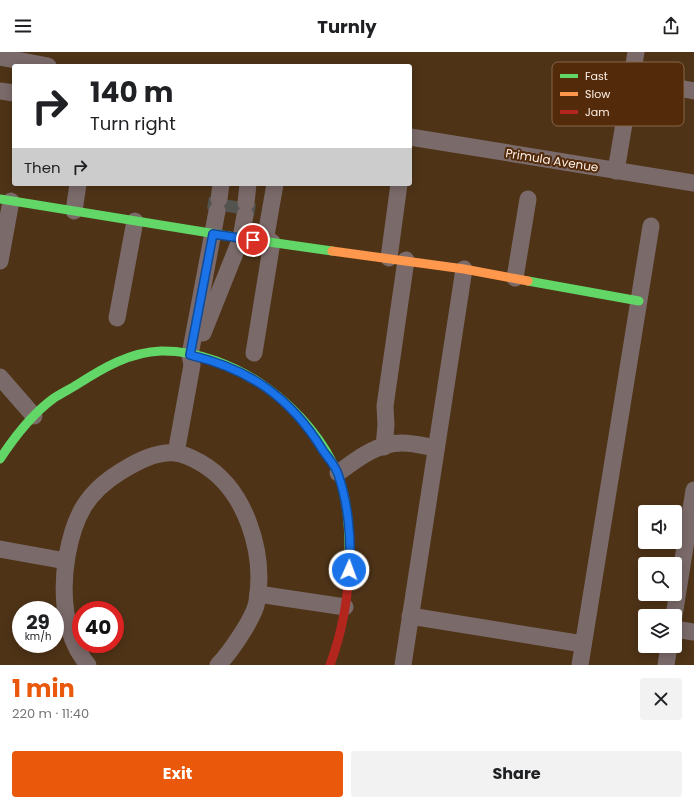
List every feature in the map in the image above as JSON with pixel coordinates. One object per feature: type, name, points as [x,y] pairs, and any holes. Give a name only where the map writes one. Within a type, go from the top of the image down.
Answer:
[{"type":"street","points":[[634,62],[636,52]]},
{"type":"street","points":[[0,57],[37,64]]},
{"type":"street","points":[[684,90],[694,92]]},
{"type":"street","points":[[0,91],[12,93]]},
{"type":"street","points":[[616,171],[623,126]]},
{"type":"street","name":"Primula Avenue","points":[[412,137],[694,183]]},
{"type":"street","points":[[74,211],[78,186]]},
{"type":"street","points":[[193,359],[211,310],[241,238],[248,186]]},
{"type":"street","points":[[254,353],[275,186]]},
{"type":"street","points":[[389,258],[399,186]]},
{"type":"street","points":[[176,453],[219,198]]},
{"type":"street","points":[[514,278],[528,199]]},
{"type":"street","points":[[0,261],[6,200],[213,234],[464,269],[639,301]]},
{"type":"street","points":[[117,318],[135,222]]},
{"type":"street","points":[[580,665],[651,226]]},
{"type":"street","points":[[384,447],[386,425],[385,406],[406,260]]},
{"type":"street","points":[[403,665],[464,269]]},
{"type":"street","points":[[0,459],[13,438],[54,398],[95,372],[122,361],[146,353],[157,352],[217,362],[242,373],[281,398],[314,436],[338,473],[349,529],[350,558],[346,607],[336,652],[330,665]]},
{"type":"street","points":[[0,377],[34,416]]},
{"type":"street","points":[[338,473],[364,454],[384,447],[401,443],[436,448]]},
{"type":"street","points":[[88,665],[74,642],[65,608],[63,588],[66,562],[76,519],[86,500],[106,481],[131,465],[147,458],[176,453],[194,460],[220,477],[242,508],[254,544],[259,580],[257,603],[248,624],[218,665]]},
{"type":"street","points":[[675,609],[693,508],[694,490]]},
{"type":"street","points":[[0,549],[66,562]]},
{"type":"street","points":[[258,594],[346,607]]},
{"type":"street","points":[[410,616],[583,644]]},
{"type":"street","points":[[682,630],[694,632]]},
{"type":"street","points":[[666,665],[668,653]]},
{"type":"building","points":[[209,197],[256,204],[254,216],[207,209]]},
{"type":"traffic: fast","points":[[0,199],[241,238],[332,251]]},
{"type":"traffic: fast","points":[[528,281],[639,301]]},
{"type":"traffic: fast","points":[[0,459],[18,434],[38,411],[54,398],[97,372],[138,354],[161,351],[188,353],[216,361],[242,372],[267,388],[290,406],[310,428],[326,451],[338,475],[344,493],[349,531],[349,550]]},
{"type":"traffic: slow","points":[[332,251],[464,269],[528,281]]},
{"type":"traffic: jam","points":[[330,665],[339,637],[345,608],[349,550]]},
{"type":"route","points":[[253,240],[213,234],[190,355],[217,362],[262,384],[281,398],[314,436],[338,473],[349,529],[349,570]]}]
